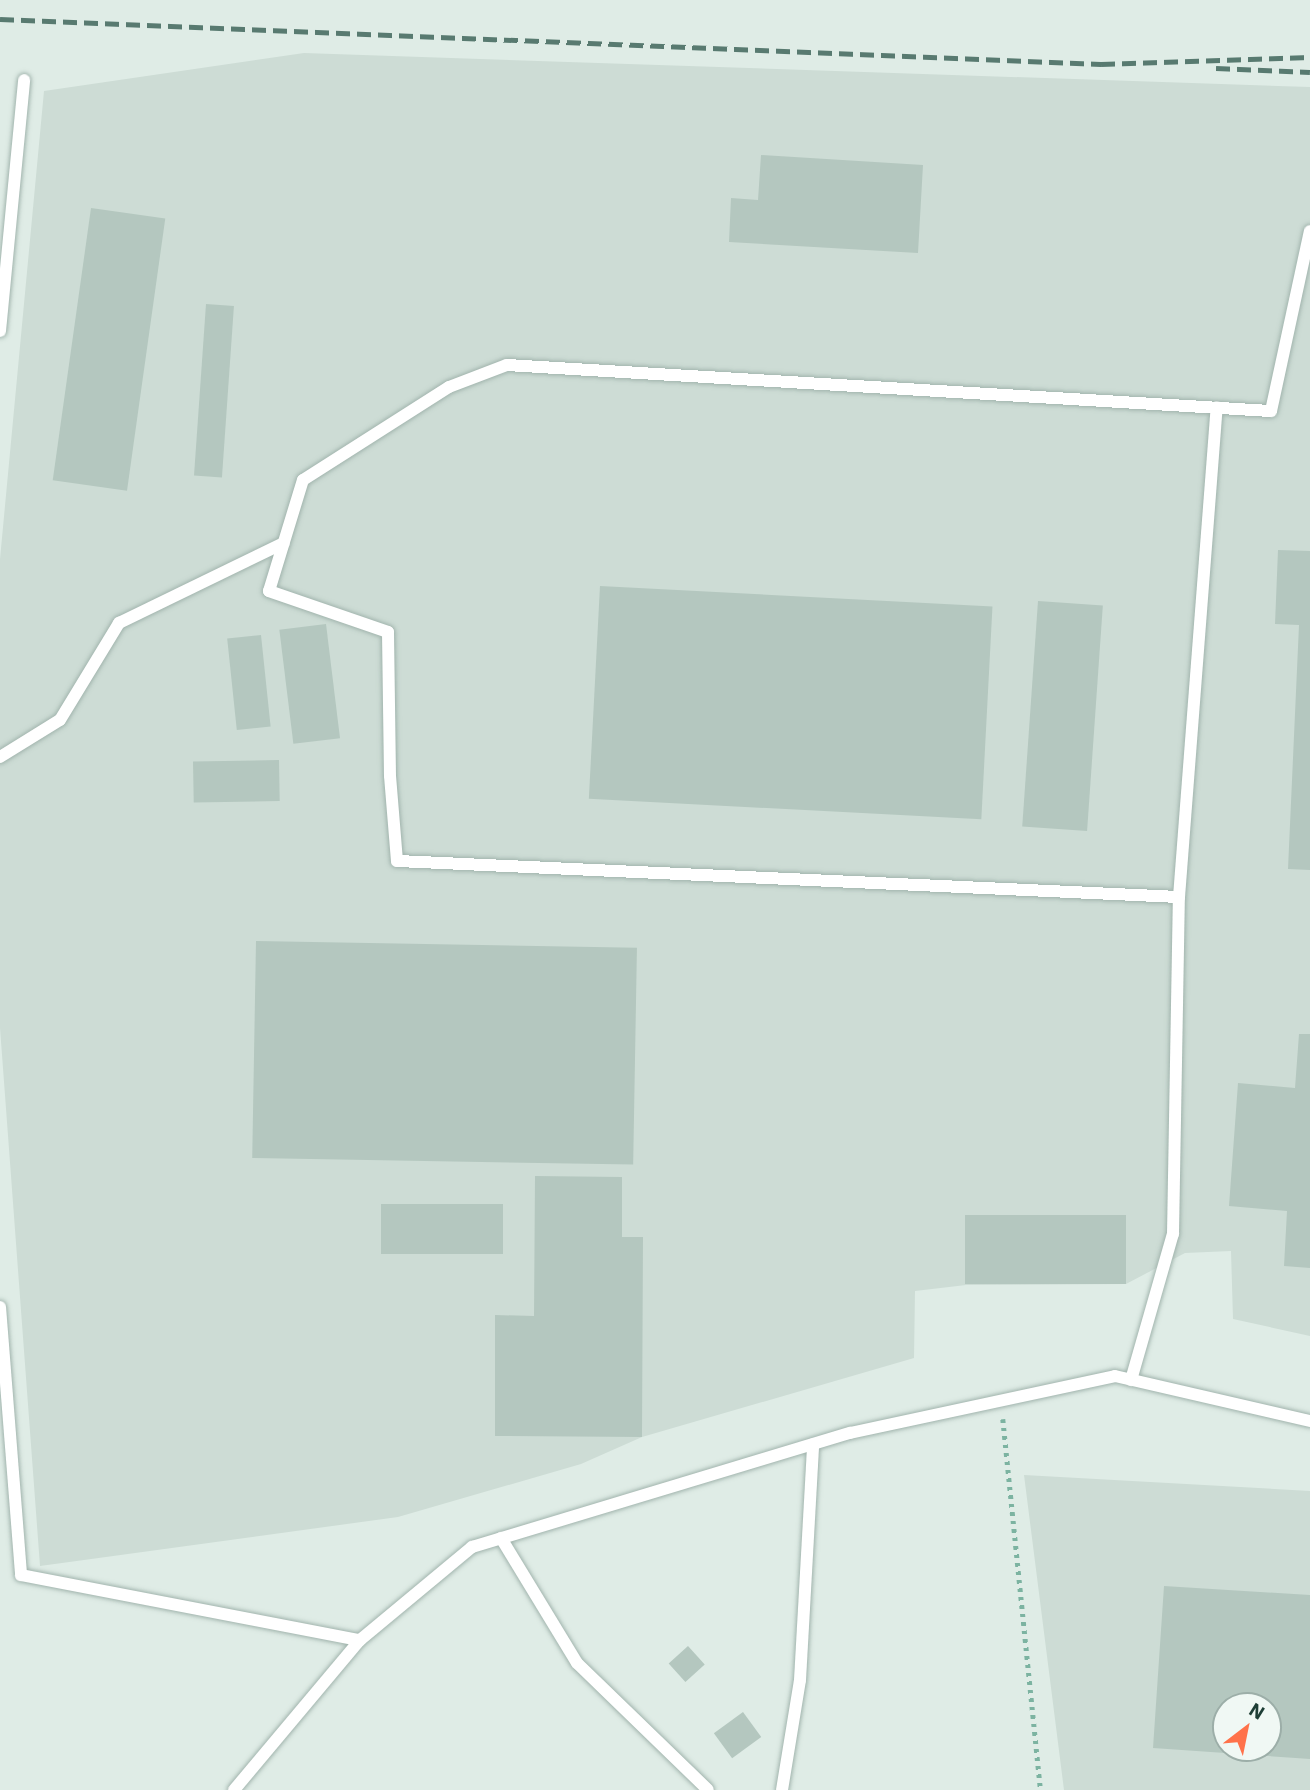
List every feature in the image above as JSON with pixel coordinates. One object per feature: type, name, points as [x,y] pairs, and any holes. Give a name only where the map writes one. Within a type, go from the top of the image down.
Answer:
[{"type":"lane","points":[[0,331],[24,80]]},
{"type":"lane","points":[[1180,897],[397,861],[390,776],[388,632],[269,591],[303,480],[449,387],[507,365],[1272,411],[1310,231]]},
{"type":"lane","points":[[1131,1380],[1173,1234],[1180,897],[1217,407]]},
{"type":"lane","points":[[0,757],[60,720],[119,623],[284,543]]},
{"type":"lane","points":[[0,1307],[21,1575],[360,1640]]},
{"type":"lane","points":[[234,1790],[360,1640],[472,1547],[813,1444],[1115,1376],[1310,1421]]},
{"type":"lane","points":[[782,1790],[800,1680],[813,1444]]},
{"type":"lane","points":[[502,1538],[577,1663],[708,1790]]},
{"type":"path","points":[[1001,1401],[1041,1790]]},
{"type":"shaded area","points":[[304,53],[1310,87],[1310,1336],[1233,1319],[1231,1251],[1185,1253],[1126,1284],[966,1285],[915,1291],[914,1358],[642,1437],[581,1464],[398,1517],[40,1566],[0,1028],[0,559],[44,91]]},
{"type":"shaded area","points":[[1024,1475],[1310,1491],[1310,1790],[1064,1790]]},
{"type":"building","points":[[761,155],[923,165],[918,253],[729,242],[731,198],[758,200]]},
{"type":"building","points":[[91,208],[165,218],[127,491],[53,480]]},
{"type":"building","points":[[206,304],[234,306],[222,478],[194,476]]},
{"type":"building","points":[[1278,550],[1310,551],[1310,870],[1288,869],[1299,625],[1275,624]]},
{"type":"building","points":[[600,586],[992,607],[981,819],[589,799]]},
{"type":"building","points":[[1038,601],[1103,606],[1087,831],[1022,826]]},
{"type":"building","points":[[326,624],[340,738],[293,744],[279,630]]},
{"type":"building","points":[[261,635],[271,726],[237,730],[227,639]]},
{"type":"building","points":[[279,760],[280,801],[194,802],[193,762]]},
{"type":"building","points":[[256,941],[637,948],[633,1165],[252,1158]]},
{"type":"building","points":[[1299,1034],[1310,1034],[1310,1268],[1284,1266],[1287,1211],[1229,1206],[1238,1083],[1295,1088]]},
{"type":"building","points":[[535,1176],[622,1177],[622,1237],[643,1237],[642,1437],[495,1436],[495,1315],[534,1316]]},
{"type":"building","points":[[381,1204],[503,1204],[503,1254],[381,1254]]},
{"type":"building","points":[[965,1215],[1126,1215],[1126,1284],[965,1284]]},
{"type":"building","points":[[1164,1586],[1310,1595],[1310,1759],[1282,1757],[1282,1692],[1212,1692],[1212,1752],[1153,1748]]},
{"type":"building","points":[[688,1646],[705,1665],[685,1682],[669,1663]]},
{"type":"building","points":[[743,1712],[761,1737],[732,1758],[714,1733]]},
{"type":"railway","points":[[0,19],[1101,64],[1310,57]]},
{"type":"railway","points":[[1216,68],[1310,72]]}]
